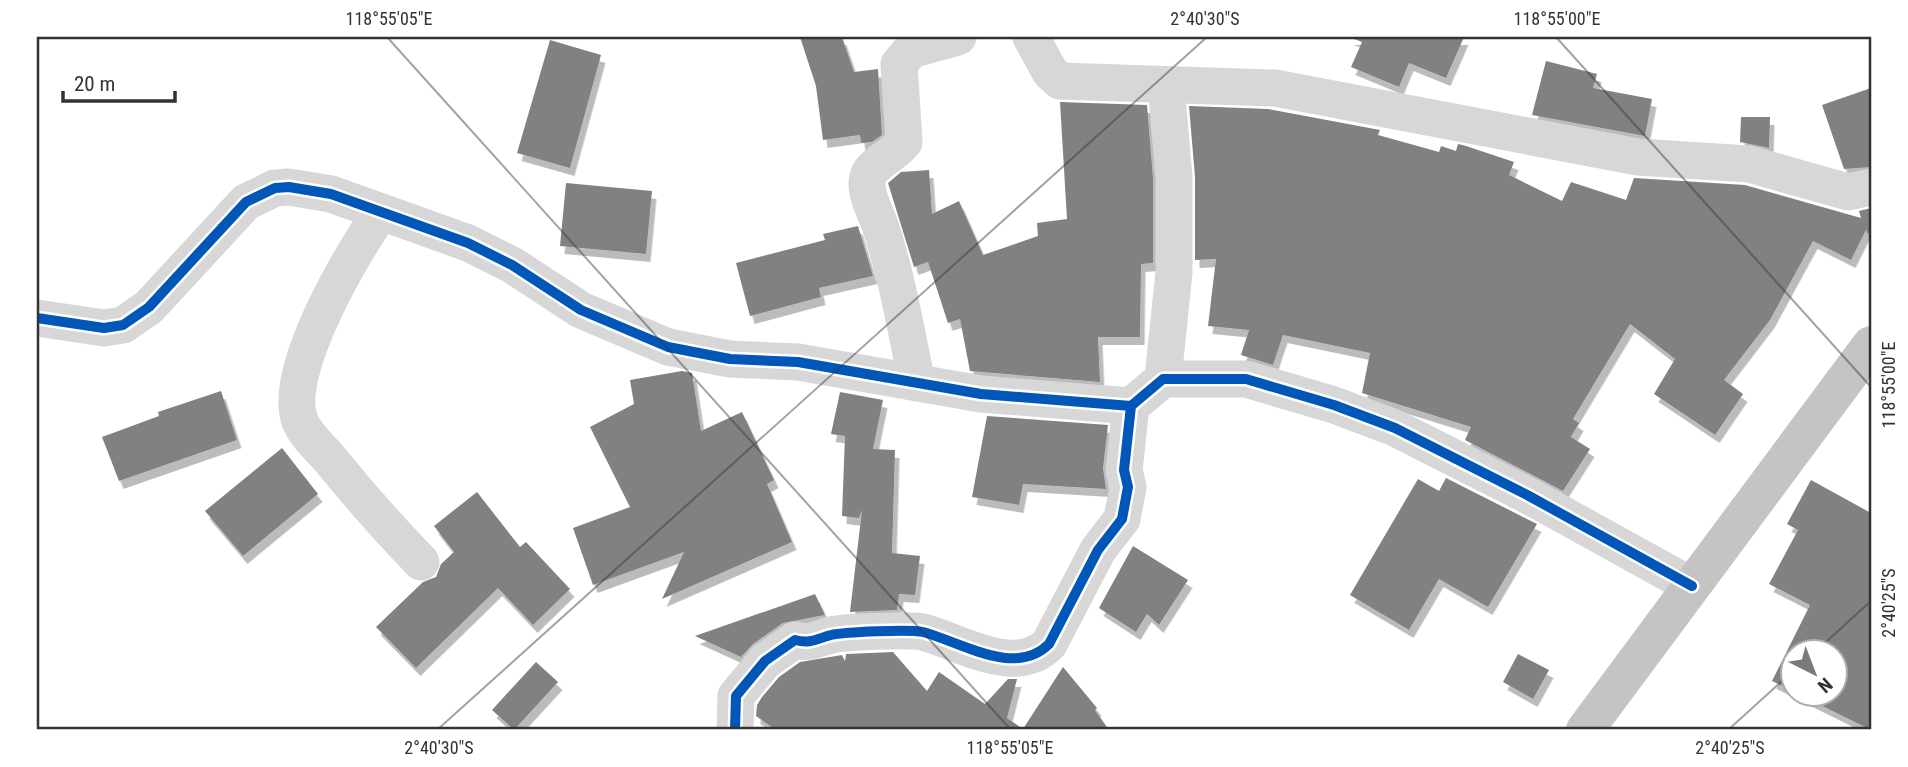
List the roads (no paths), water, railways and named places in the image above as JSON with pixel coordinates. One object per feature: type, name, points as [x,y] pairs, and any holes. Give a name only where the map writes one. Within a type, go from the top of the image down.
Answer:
[{"type":"highway","points":[[1585,730],[1871,345]]},
{"type":"street","points":[[917,383],[890,254],[867,190],[868,175],[876,164],[893,155],[904,142],[899,64],[911,50],[958,37]]},
{"type":"street","points":[[1031,37],[1050,72],[1060,81],[1275,88],[1638,157],[1749,164],[1848,192],[1871,187]]},
{"type":"street","points":[[1163,379],[1174,272],[1174,177],[1166,85]]},
{"type":"street","points":[[37,318],[104,328],[123,325],[149,307],[246,202],[275,188],[331,194],[491,253],[581,310],[668,347],[730,359],[798,362],[981,394],[1131,406]]},
{"type":"street","points":[[381,212],[355,249],[313,336],[303,366],[297,412],[300,423],[334,465],[376,515],[421,562]]},
{"type":"street","points":[[734,730],[736,696],[765,661],[795,640],[810,644],[832,635],[919,631],[1000,657],[1027,659],[1042,651],[1098,550],[1122,519],[1128,487],[1124,470],[1131,406],[1163,379],[1246,380],[1334,405],[1395,428],[1529,496],[1692,586]]}]
